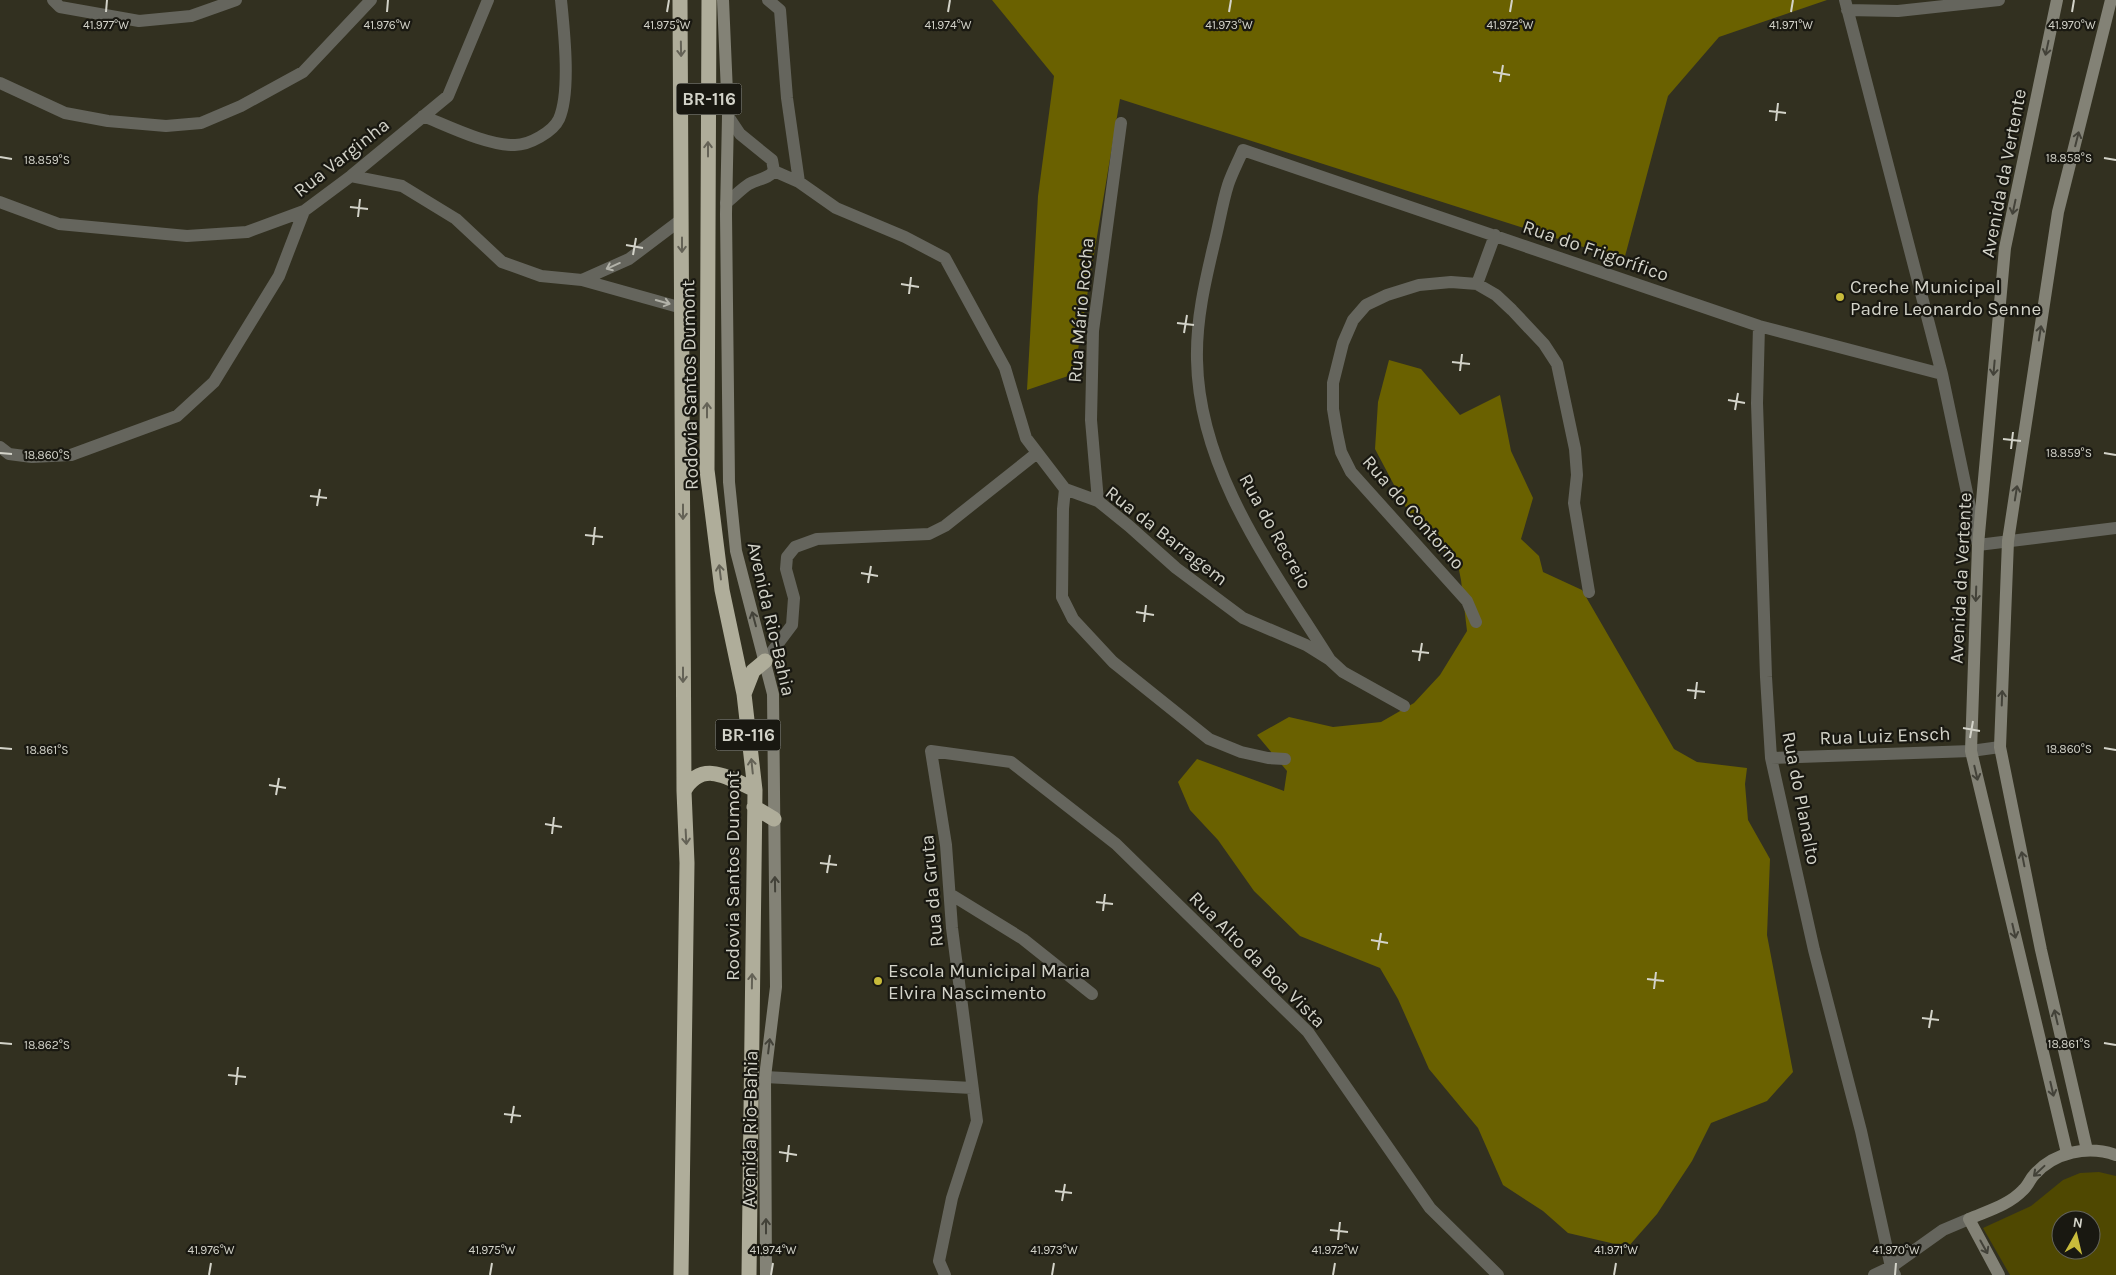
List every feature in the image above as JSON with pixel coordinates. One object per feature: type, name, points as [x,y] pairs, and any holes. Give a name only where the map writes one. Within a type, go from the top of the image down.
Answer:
[{"type":"highway","name":"Rodovia Santos Dumont","points":[[680,0],[684,791],[687,863],[680,1275]]},
{"type":"highway","name":"Rodovia Santos Dumont","points":[[709,0],[707,470],[722,590],[744,694],[754,790],[749,1275]]},
{"type":"highway","points":[[744,694],[753,671],[765,661]]},
{"type":"highway","points":[[684,791],[690,780],[706,772],[725,776],[754,790]]},
{"type":"highway","points":[[754,807],[774,819]]},
{"type":"street","points":[[53,0],[60,6],[139,21],[191,16],[236,0]]},
{"type":"street","points":[[0,83],[65,113],[108,121],[166,126],[201,122],[240,106],[302,72],[371,0]]},
{"type":"street","name":"Rua Varginha","points":[[0,202],[59,224],[187,236],[247,232],[304,211],[351,176],[448,96],[488,0]]},
{"type":"street","points":[[423,116],[467,134],[514,146],[529,143],[544,134],[559,120],[565,91],[561,0]]},
{"type":"street","name":"Avenida Rio-Bahia","points":[[723,0],[728,116],[726,203],[729,482],[736,551],[773,694],[776,987],[765,1077],[766,1275]]},
{"type":"street","points":[[768,0],[780,10],[787,98],[799,182]]},
{"type":"street","points":[[1999,0],[1898,11],[1846,5],[1942,374],[1978,545],[2116,528]]},
{"type":"street","name":"Avenida da Vertente","points":[[2058,0],[2005,248],[1978,545],[1971,751],[2068,1153]]},
{"type":"street","points":[[2087,1150],[2041,950],[2000,747],[2008,542],[2058,212],[2111,0]]},
{"type":"street","points":[[728,116],[740,134],[772,160],[774,171]]},
{"type":"street","name":"Rua Mário Rocha","points":[[1098,501],[1091,420],[1093,331],[1121,123]]},
{"type":"street","name":"Rua do Frigorífico","points":[[1243,150],[1759,326],[1942,374]]},
{"type":"street","name":"Rua do Recreio","points":[[1243,150],[1228,186],[1203,289],[1197,360],[1201,395],[1210,438],[1224,477],[1254,538],[1330,660]]},
{"type":"street","points":[[774,171],[799,182],[836,208],[905,237],[945,258],[1005,368],[1026,438],[1066,489],[1063,509],[1062,597],[1073,619],[1113,662],[1209,739],[1241,752],[1268,758],[1284,759]]},
{"type":"street","points":[[726,203],[746,187],[769,176],[774,171]]},
{"type":"street","points":[[351,176],[402,186],[456,218],[502,262],[541,276],[582,280],[682,308]]},
{"type":"street","points":[[0,447],[9,454],[32,457],[71,456],[177,416],[214,382],[279,276],[304,211]]},
{"type":"street","points":[[582,280],[630,258],[682,219]]},
{"type":"street","points":[[1478,284],[1495,235]]},
{"type":"street","name":"Rua do Contorno","points":[[1476,622],[1467,602],[1351,472],[1341,452],[1337,433],[1333,409],[1333,383],[1343,344],[1353,320],[1366,306],[1387,294],[1419,285],[1450,282],[1478,284],[1496,295],[1512,310],[1544,344],[1557,364],[1574,449],[1577,475],[1574,503],[1589,592]]},
{"type":"street","name":"Rua do Planalto","points":[[1759,326],[1757,403],[1766,676],[1772,758],[1814,950],[1861,1131],[1893,1271]]},
{"type":"street","points":[[765,661],[792,625],[794,598],[786,568],[787,557],[795,548],[817,539],[929,534],[945,526],[1037,452]]},
{"type":"street","name":"Rua da Barragem","points":[[1066,489],[1098,501],[1176,568],[1243,618],[1306,645],[1330,660],[1343,672],[1404,706]]},
{"type":"street","name":"Rua Luiz Ensch","points":[[1772,758],[1971,751],[2000,747]]},
{"type":"street","name":"Rua da Gruta","points":[[931,751],[946,845],[952,928],[977,1121],[952,1198],[940,1262],[945,1275]]},
{"type":"street","name":"Rua Alto da Boa Vista","points":[[931,751],[1011,762],[1116,844],[1308,1032],[1430,1208],[1498,1275]]},
{"type":"street","points":[[950,894],[1023,939],[1092,994]]},
{"type":"street","points":[[765,1077],[972,1088]]},
{"type":"street","points":[[1874,1275],[1893,1271],[1943,1230],[2006,1203],[2023,1190],[2034,1174],[2050,1162],[2068,1153],[2087,1150],[2116,1155]]},
{"type":"street","points":[[1969,1219],[1999,1275]]},
{"type":"shaded area","points":[[992,0],[1827,0],[1719,37],[1668,96],[1624,260],[1120,99],[1074,374],[1027,390],[1038,196],[1054,76]]},
{"type":"shaded area","points":[[1389,360],[1421,369],[1460,415],[1500,395],[1511,451],[1533,498],[1521,539],[1539,556],[1543,572],[1582,590],[1674,749],[1697,762],[1747,768],[1745,784],[1748,820],[1770,859],[1767,935],[1793,1072],[1767,1101],[1711,1123],[1692,1161],[1657,1214],[1628,1247],[1568,1233],[1543,1211],[1503,1185],[1478,1128],[1429,1069],[1398,999],[1380,968],[1300,936],[1254,891],[1218,840],[1190,810],[1178,782],[1197,759],[1284,791],[1287,771],[1257,735],[1289,717],[1333,727],[1381,722],[1414,703],[1440,675],[1467,631],[1458,565],[1411,517],[1375,449],[1378,402]]},
{"type":"shaded area","points":[[2099,1172],[2116,1176],[2116,1275],[2010,1275],[1983,1228],[2031,1206],[2063,1180],[2080,1173]]},
{"type":"place","name":"Creche Municipal Padre Leonardo Senne","points":[[1840,297]]},
{"type":"place","name":"Escola Municipal Maria Elvira Nascimento","points":[[878,981]]}]
